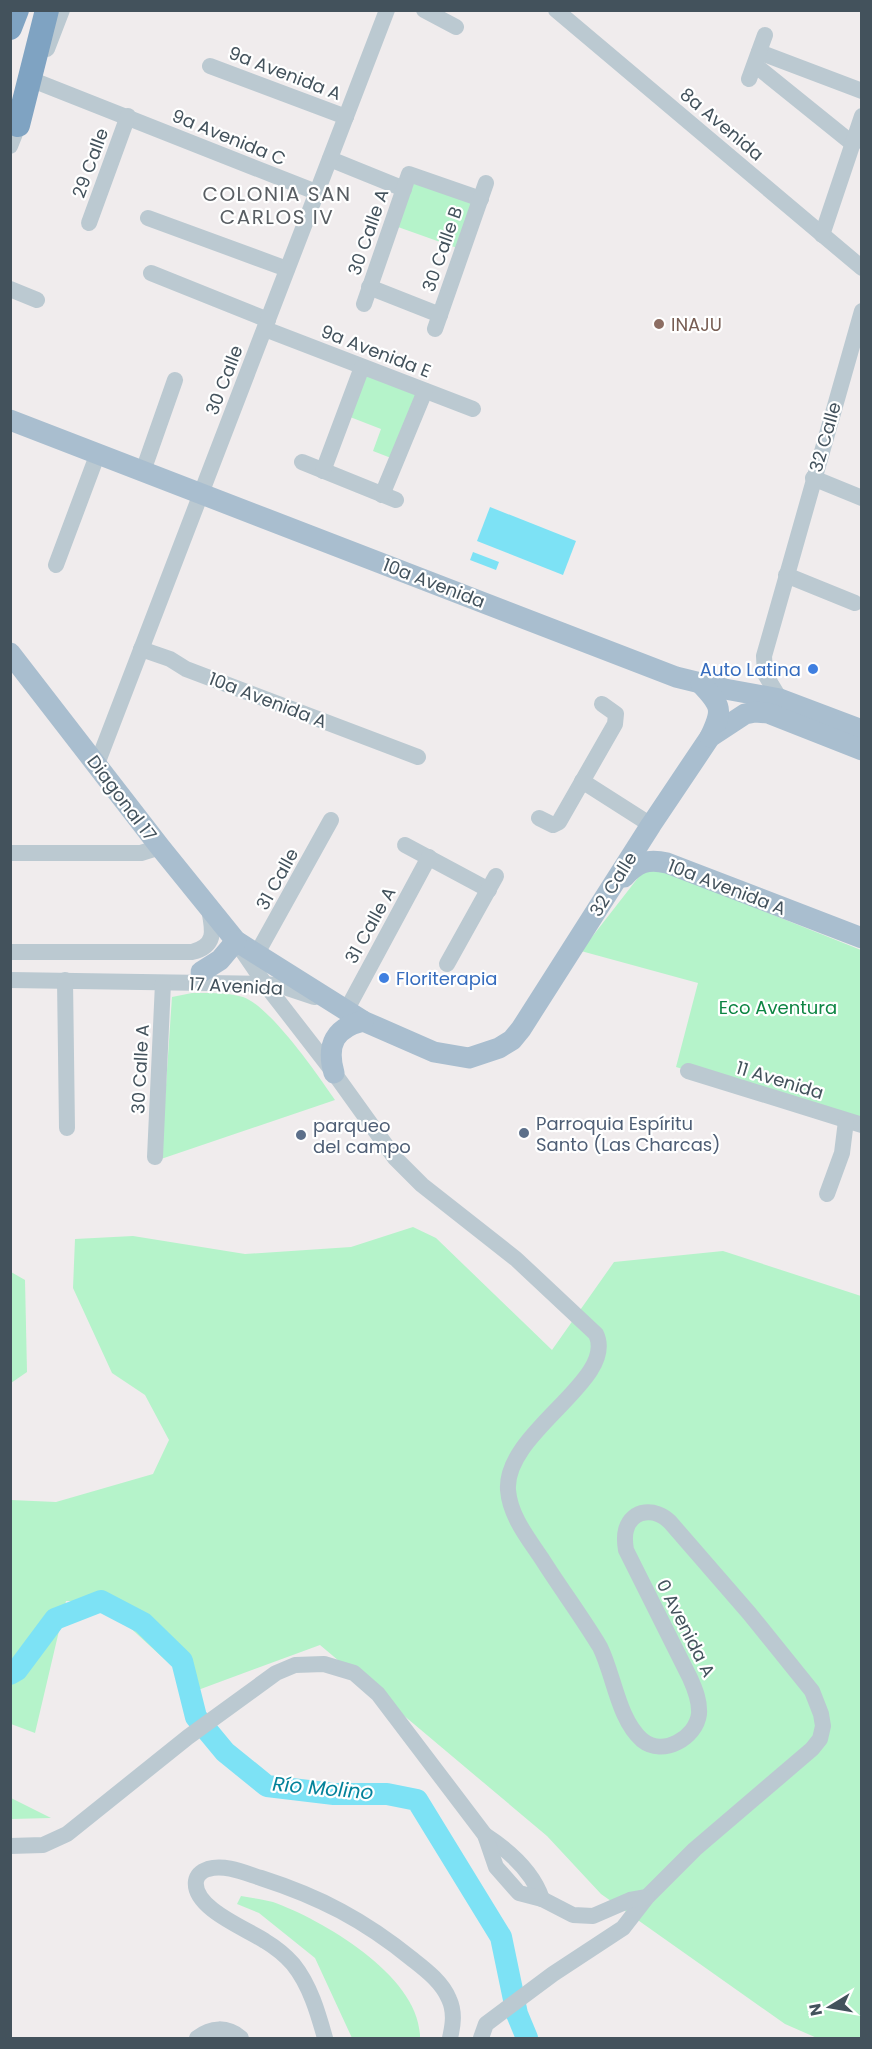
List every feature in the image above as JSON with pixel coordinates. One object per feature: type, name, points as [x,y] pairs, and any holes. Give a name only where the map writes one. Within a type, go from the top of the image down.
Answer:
[{"type":"highway","points":[[10,28],[17,10]]},
{"type":"highway","points":[[10,90],[41,10]]},
{"type":"highway","points":[[14,135],[47,10]]},
{"type":"main road","name":"10a Avenida","points":[[10,420],[665,672],[702,684],[780,699],[861,730]]},
{"type":"main road","name":"Diagonal 17","points":[[10,653],[236,941],[348,1013]]},
{"type":"main road","points":[[702,684],[719,709],[719,719],[710,737]]},
{"type":"main road","name":"32 Calle","points":[[483,1054],[500,1048],[512,1040],[521,1029],[710,737],[745,714],[768,713],[861,750]]},
{"type":"main road","name":"10a Avenida A","points":[[603,900],[639,863],[656,860],[861,938]]},
{"type":"main road","points":[[192,978],[220,960],[236,941]]},
{"type":"main road","points":[[334,1073],[331,1053],[333,1041],[343,1029],[348,1013]]},
{"type":"main road","name":"17 Avenida","points":[[348,1013],[420,1047],[447,1055],[469,1058],[483,1054]]},
{"type":"street","points":[[14,135],[62,10]]},
{"type":"street","points":[[424,10],[456,27]]},
{"type":"street","name":"8a Avenida","points":[[556,10],[861,268]]},
{"type":"street","name":"30 Calle","points":[[97,764],[346,117],[383,12]]},
{"type":"street","points":[[755,65],[765,34]]},
{"type":"street","points":[[755,65],[853,144]]},
{"type":"street","points":[[755,65],[861,91]]},
{"type":"street","name":"9a Avenida A","points":[[210,66],[346,117]]},
{"type":"street","points":[[35,81],[128,116]]},
{"type":"street","name":"9a Avenida C","points":[[128,116],[316,192]]},
{"type":"street","name":"29 Calle","points":[[88,223],[128,116]]},
{"type":"street","points":[[822,235],[861,116]]},
{"type":"street","points":[[330,159],[481,199]]},
{"type":"street","name":"30 Calle A","points":[[407,181],[367,295],[438,322]]},
{"type":"street","name":"30 Calle B","points":[[438,322],[486,183]]},
{"type":"street","points":[[148,218],[287,269]]},
{"type":"street","name":"9a Avenida E","points":[[151,273],[362,367],[473,409]]},
{"type":"street","points":[[10,289],[37,300]]},
{"type":"street","name":"32 Calle","points":[[780,699],[768,682],[763,664],[764,656],[861,311]]},
{"type":"street","points":[[324,471],[362,367]]},
{"type":"street","points":[[143,471],[175,380]]},
{"type":"street","points":[[302,462],[389,497],[425,391]]},
{"type":"street","points":[[56,565],[98,453]]},
{"type":"street","points":[[813,478],[861,498]]},
{"type":"street","points":[[786,575],[855,603]]},
{"type":"street","name":"10a Avenida A","points":[[139,653],[167,668],[186,669],[418,757]]},
{"type":"street","points":[[539,818],[552,825],[559,822],[582,781],[616,719],[616,714],[602,704]]},
{"type":"street","points":[[582,781],[651,825]]},
{"type":"street","name":"31 Calle","points":[[256,955],[331,820]]},
{"type":"street","points":[[405,845],[493,883],[447,964]]},
{"type":"street","points":[[10,853],[141,853],[160,847]]},
{"type":"street","name":"31 Calle A","points":[[348,1013],[429,857]]},
{"type":"street","name":"17 Avenida","points":[[10,952],[186,953],[199,951],[212,938],[209,909]]},
{"type":"street","name":"Diagonal 17","points":[[236,941],[265,984]]},
{"type":"street","points":[[186,953],[199,959],[192,978]]},
{"type":"street","name":"17 Avenida","points":[[10,980],[163,983],[192,978],[265,984],[281,986],[348,1013]]},
{"type":"street","points":[[65,980],[67,1128]]},
{"type":"street","name":"30 Calle A","points":[[155,1157],[163,983]]},
{"type":"street","name":"0 Avenida A","points":[[265,984],[334,1073],[395,1158],[409,1173],[516,1259],[591,1328],[598,1339],[599,1353],[590,1372],[525,1445],[512,1467],[508,1488],[512,1509],[520,1525],[600,1647],[611,1670],[619,1699],[637,1734],[651,1744],[669,1745],[686,1737],[694,1729],[699,1712],[693,1686],[626,1550],[625,1533],[628,1525],[640,1514],[649,1512],[663,1516],[670,1522],[749,1613],[812,1691],[821,1714],[823,1726],[820,1739],[812,1749],[695,1849],[647,1897],[622,1929],[554,1974],[484,2031]]},
{"type":"street","name":"11 Avenida","points":[[688,1071],[854,1123]]},
{"type":"street","points":[[827,1194],[854,1123]]},
{"type":"street","points":[[10,1846],[43,1845],[67,1834],[188,1737],[276,1673],[296,1665],[324,1664],[354,1673],[378,1694],[485,1835],[496,1867],[519,1893],[542,1899],[573,1915],[593,1916],[630,1900],[647,1897]]},
{"type":"street","points":[[325,2038],[312,1998],[293,1964],[270,1944],[212,1910],[199,1897],[196,1882],[204,1871],[211,1868],[227,1868],[275,1883],[343,1911],[384,1937],[426,1970],[446,1992],[453,2007],[454,2017],[450,2038]]},
{"type":"street","points":[[197,2038],[215,2029],[232,2032],[241,2038]]},
{"type":"green space","points":[[414,182],[473,203],[457,248],[398,227]]},
{"type":"green space","points":[[367,375],[416,395],[391,458],[373,451],[381,429],[350,417]]},
{"type":"green space","name":"Eco Aventura","points":[[648,865],[861,950],[861,1122],[676,1067],[698,983],[581,951]]},
{"type":"green space","points":[[192,993],[231,994],[254,1003],[293,1042],[335,1100],[161,1159],[172,997]]},
{"type":"green space","points":[[413,1227],[436,1238],[552,1350],[614,1262],[723,1251],[861,1296],[861,2038],[817,2038],[785,2024],[601,1894],[547,1836],[320,1645],[198,1690],[101,1601],[66,1601],[35,1733],[11,1724],[11,1500],[56,1502],[153,1474],[169,1440],[145,1395],[112,1373],[73,1288],[75,1239],[133,1236],[245,1254],[351,1247]]},
{"type":"green space","points":[[11,1272],[25,1280],[27,1372],[11,1383]]},
{"type":"green space","points":[[11,1798],[51,1818],[11,1819]]},
{"type":"green space","points":[[241,1896],[273,1902],[294,1911],[317,1922],[366,1954],[387,1973],[404,1994],[416,2015],[420,2038],[352,2038],[315,1958],[259,1913],[237,1904]]},
{"type":"water","points":[[490,507],[576,541],[563,575],[477,541]]},
{"type":"water","points":[[473,552],[499,562],[496,570],[470,560]]},
{"type":"waterway","name":"Río Molino","points":[[10,1674],[17,1670],[55,1619],[101,1601],[143,1623],[182,1661],[196,1717],[225,1752],[267,1786],[334,1794],[387,1794],[417,1800],[501,1937],[517,2014],[527,2038]]},
{"type":"place","name":"INAJU","points":[[659,324]]},
{"type":"place","name":"Auto Latina","points":[[813,669]]},
{"type":"place","name":"Floriterapia","points":[[384,978]]},
{"type":"place","name":"Parroquia Espíritu Santo (Las Charcas)","points":[[524,1133]]},
{"type":"place","name":"parqueo del campo","points":[[301,1135]]},
{"type":"district","name":"COLONIA SAN CARLOS IV","points":[[277,206]]}]
